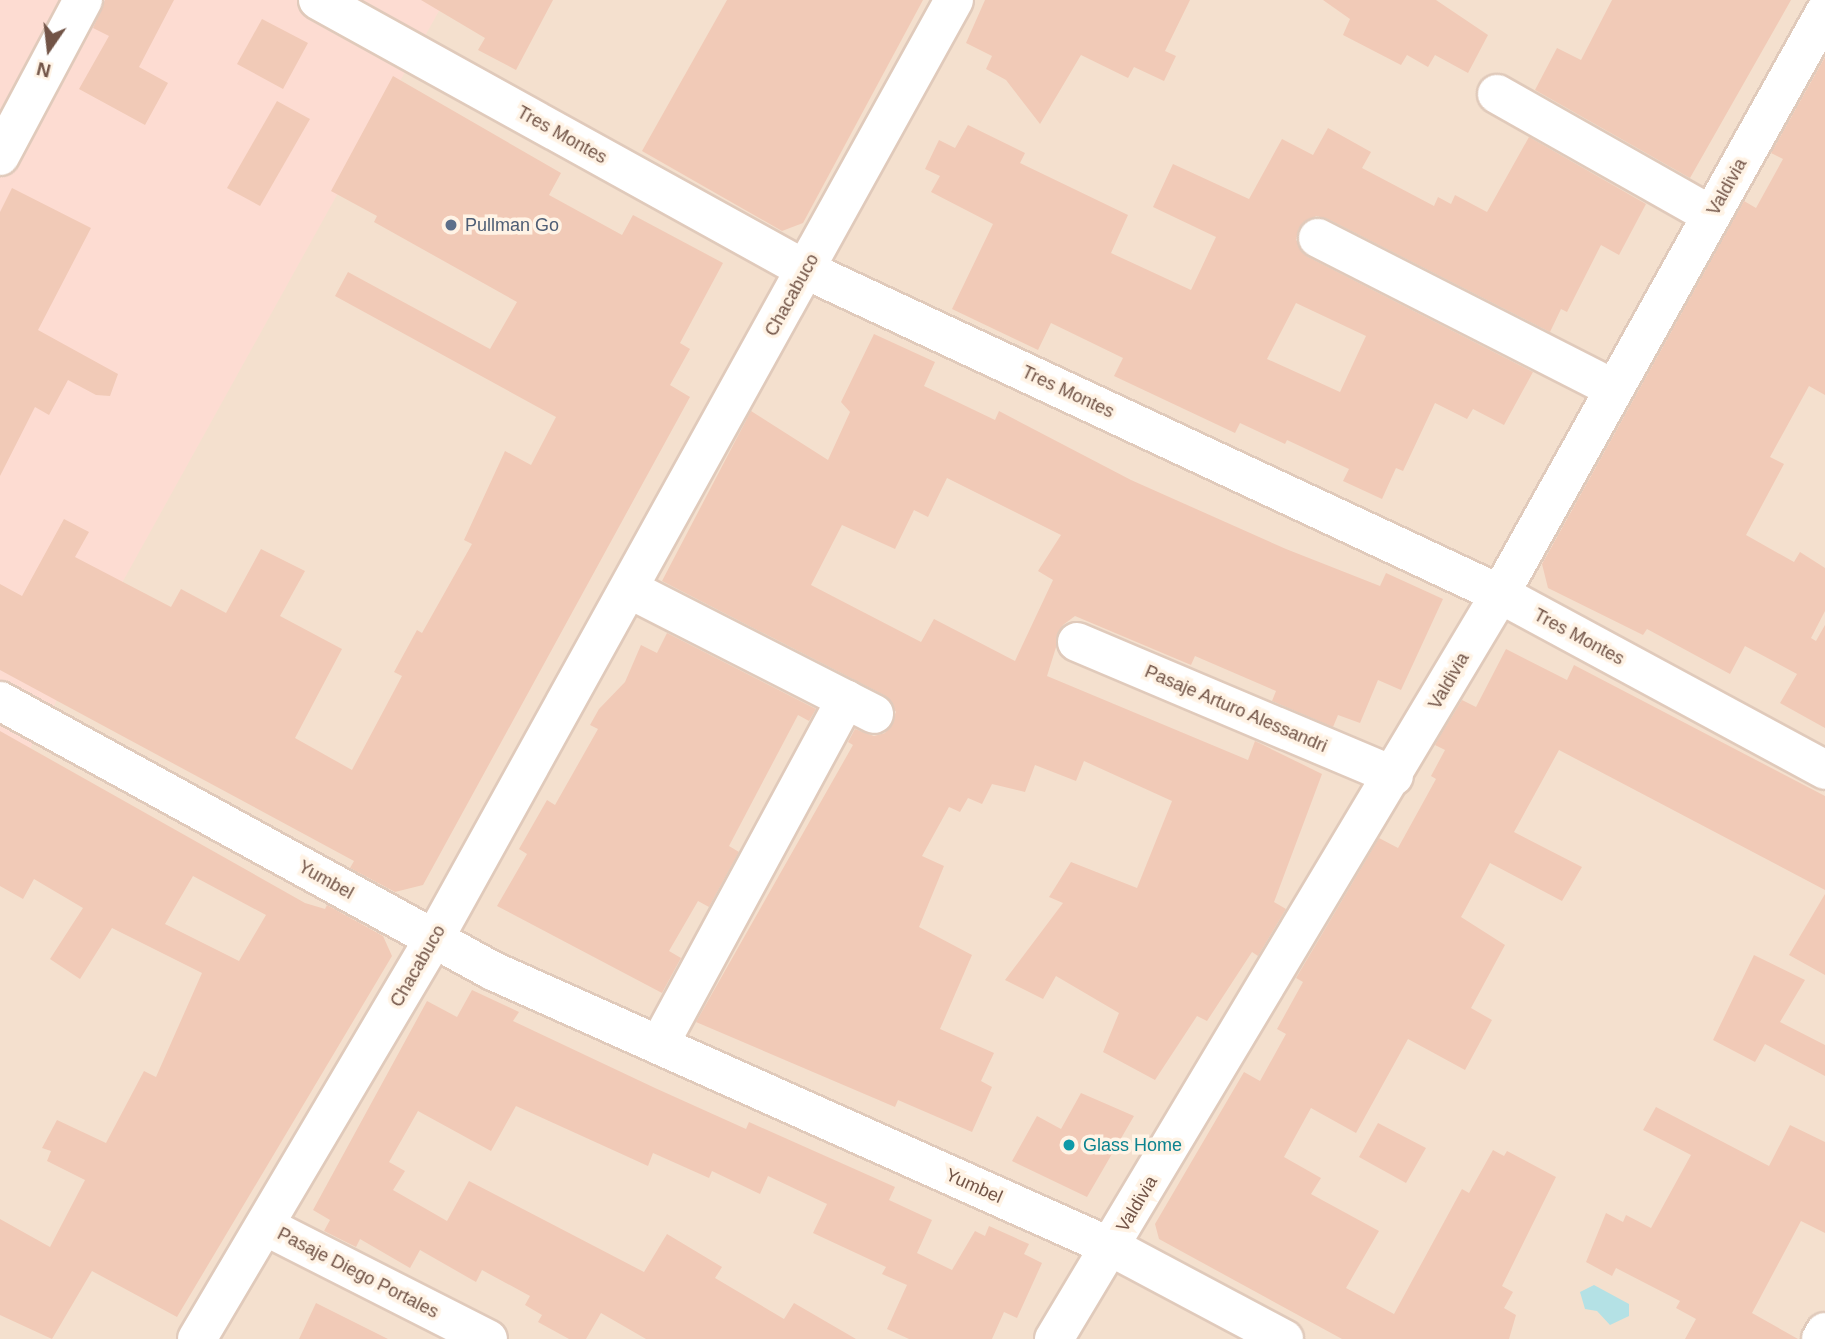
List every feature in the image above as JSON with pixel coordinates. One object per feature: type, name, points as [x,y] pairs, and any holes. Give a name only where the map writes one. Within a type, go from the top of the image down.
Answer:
[{"type":"street","points":[[0,156],[83,0]]},
{"type":"street","name":"Tres Montes","points":[[318,0],[806,270],[1500,594],[1825,770]]},
{"type":"street","name":"Chacabuco","points":[[197,1339],[434,939],[954,0]]},
{"type":"street","name":"Valdivia","points":[[1054,1339],[1394,776],[1500,594],[1825,12]]},
{"type":"street","points":[[1497,94],[1711,215]]},
{"type":"street","points":[[1318,238],[1614,388]]},
{"type":"street","points":[[629,589],[860,707],[659,1045]]},
{"type":"street","name":"Pasaje Arturo Alessandri","points":[[1077,642],[1394,776]]},
{"type":"street","name":"Yumbel","points":[[0,701],[434,939],[659,1045],[1111,1247],[1284,1339]]},
{"type":"street","name":"Pasaje Diego Portales","points":[[265,1226],[488,1339]]},
{"type":"street","points":[[1821,1339],[1825,1332]]},
{"type":"shaded area","points":[[0,0],[1825,0],[1825,1339],[0,1339]]},
{"type":"shaded area","points":[[0,0],[445,0],[0,803]]},
{"type":"water","points":[[1594,1285],[1629,1304],[1629,1316],[1610,1325],[1597,1311],[1585,1309],[1580,1292]]},
{"type":"building","points":[[105,0],[174,0],[139,67],[168,83],[145,125],[79,89],[109,36],[93,28]]},
{"type":"building","points":[[421,0],[553,0],[516,70],[478,50],[485,38]]},
{"type":"building","points":[[727,0],[923,0],[803,223],[782,231],[642,151]]},
{"type":"building","points":[[985,0],[1190,0],[1165,51],[1176,56],[1164,81],[1134,67],[1128,78],[1081,55],[1040,124],[1006,80],[986,69],[992,56],[966,43]]},
{"type":"building","points":[[1323,0],[1436,0],[1488,35],[1468,73],[1435,55],[1428,67],[1407,55],[1401,65],[1343,35],[1350,19]]},
{"type":"building","points":[[1612,0],[1791,0],[1690,178],[1535,90],[1557,48],[1581,60]]},
{"type":"building","points":[[262,19],[308,43],[283,89],[237,64]]},
{"type":"building","points":[[1825,57],[1825,395],[1809,386],[1770,457],[1784,464],[1746,535],[1794,562],[1800,552],[1825,568],[1825,611],[1811,638],[1816,641],[1825,625],[1825,728],[1780,703],[1797,674],[1745,646],[1730,674],[1647,629],[1643,635],[1548,588],[1542,564],[1744,201],[1756,208],[1783,159],[1771,153]]},
{"type":"building","points":[[393,76],[561,173],[549,195],[622,235],[633,215],[723,263],[680,343],[690,349],[670,385],[690,397],[423,885],[395,892],[350,868],[354,861],[0,670],[0,584],[22,596],[64,519],[89,532],[75,557],[171,607],[181,589],[226,613],[261,549],[305,571],[280,616],[342,649],[295,738],[352,770],[402,676],[394,672],[417,630],[422,633],[472,544],[464,540],[505,451],[531,465],[556,417],[335,296],[348,272],[490,349],[517,302],[374,222],[377,216],[331,191]]},
{"type":"building","points":[[277,101],[310,119],[260,206],[227,188]]},
{"type":"building","points":[[968,125],[1025,153],[1020,163],[1128,215],[1111,253],[1191,290],[1216,237],[1153,207],[1173,164],[1249,199],[1282,139],[1313,155],[1328,128],[1371,152],[1362,168],[1434,206],[1438,197],[1451,204],[1455,195],[1487,212],[1529,137],[1646,204],[1619,255],[1601,245],[1567,312],[1561,309],[1550,332],[1328,219],[1316,216],[1299,228],[1296,240],[1308,257],[1533,372],[1504,425],[1473,409],[1467,419],[1435,403],[1403,471],[1396,468],[1382,499],[1343,481],[1349,469],[1287,440],[1285,444],[1240,423],[1235,433],[1114,376],[1123,358],[1051,323],[1038,350],[952,309],[993,224],[931,192],[940,176],[925,169],[939,140],[955,148]],"holes":[[[1296,303],[1366,336],[1340,392],[1267,359]]]},
{"type":"building","points":[[12,188],[91,228],[38,330],[118,374],[110,396],[96,395],[68,380],[49,415],[35,407],[0,476],[0,212]]},
{"type":"building","points":[[874,334],[935,362],[924,386],[995,420],[999,411],[1131,480],[1286,549],[1380,586],[1386,573],[1443,599],[1401,690],[1378,680],[1360,723],[1338,715],[1333,727],[1272,701],[1276,691],[1195,656],[1191,665],[1075,616],[1063,625],[1047,676],[1248,760],[1255,741],[1322,774],[1274,902],[1286,909],[1258,956],[1252,952],[1207,1021],[1197,1016],[1155,1080],[1103,1052],[1119,1013],[1056,976],[1043,999],[1005,980],[1063,903],[1049,897],[1071,862],[1137,888],[1172,801],[1084,761],[1076,781],[1035,765],[1025,792],[992,784],[982,804],[968,798],[960,812],[949,807],[922,856],[944,866],[919,927],[972,955],[940,1029],[994,1053],[981,1081],[992,1087],[972,1132],[898,1100],[895,1107],[696,1022],[853,745],[848,742],[855,729],[874,736],[885,733],[896,712],[884,695],[662,581],[751,411],[828,460],[850,412],[841,402]],"holes":[[[947,478],[1061,535],[1038,571],[1053,580],[1015,661],[934,619],[921,642],[811,585],[842,525],[895,549],[914,510],[928,517]]]},
{"type":"building","points":[[667,633],[816,709],[809,721],[798,715],[729,846],[739,852],[709,907],[698,901],[669,951],[681,958],[662,993],[497,906],[527,854],[519,849],[547,800],[555,805],[598,729],[590,725],[599,709],[625,682],[641,645],[657,653]]},
{"type":"building","points":[[1506,649],[1567,680],[1574,665],[1825,796],[1825,890],[1559,750],[1514,832],[1582,867],[1562,901],[1490,863],[1461,917],[1505,945],[1471,1008],[1492,1020],[1465,1070],[1408,1039],[1356,1133],[1311,1108],[1284,1157],[1321,1178],[1311,1194],[1379,1231],[1346,1288],[1394,1314],[1462,1189],[1469,1193],[1493,1150],[1504,1156],[1507,1151],[1556,1177],[1502,1286],[1513,1292],[1504,1308],[1516,1315],[1509,1339],[1342,1339],[1159,1239],[1155,1224],[1244,1072],[1260,1081],[1286,1034],[1277,1029],[1303,982],[1296,978],[1379,838],[1398,848],[1436,779],[1431,776],[1445,750],[1435,745],[1462,700],[1476,707]]},
{"type":"building","points":[[0,731],[305,903],[325,909],[327,905],[383,936],[392,956],[177,1317],[92,1271],[52,1339],[0,1315],[0,1219],[50,1247],[85,1180],[47,1161],[51,1151],[42,1148],[57,1120],[106,1143],[144,1071],[156,1077],[202,973],[112,928],[80,979],[50,959],[83,908],[34,879],[23,899],[0,886]],"holes":[[[193,876],[266,915],[239,961],[165,924]]]},
{"type":"building","points":[[1825,894],[1825,975],[1789,955]]},
{"type":"building","points":[[1754,955],[1805,980],[1780,1022],[1825,1045],[1825,1076],[1765,1044],[1755,1062],[1713,1040]]},
{"type":"building","points":[[472,990],[519,1012],[513,1021],[655,1088],[746,1129],[749,1122],[895,1187],[889,1200],[932,1220],[917,1253],[952,1270],[975,1231],[985,1236],[989,1226],[1029,1244],[1024,1254],[1042,1263],[1017,1318],[1004,1312],[992,1339],[909,1339],[887,1329],[907,1285],[882,1274],[886,1267],[813,1233],[827,1204],[768,1176],[760,1194],[712,1171],[709,1178],[653,1153],[648,1166],[516,1106],[491,1151],[418,1111],[389,1162],[405,1171],[393,1190],[447,1221],[469,1181],[644,1272],[667,1234],[722,1267],[715,1278],[784,1319],[794,1303],[856,1339],[646,1339],[601,1313],[586,1339],[569,1339],[538,1322],[542,1315],[525,1305],[530,1296],[482,1270],[476,1282],[420,1250],[410,1268],[360,1239],[356,1247],[324,1231],[330,1220],[313,1210],[427,1001],[457,1017]]},
{"type":"building","name":"Glass Home","points":[[1081,1093],[1134,1116],[1087,1197],[1012,1161],[1037,1116],[1061,1129]]},
{"type":"building","points":[[1656,1107],[1769,1166],[1790,1125],[1825,1142],[1825,1233],[1801,1221],[1752,1313],[1798,1339],[1685,1339],[1696,1319],[1676,1308],[1680,1301],[1616,1268],[1612,1276],[1586,1262],[1606,1213],[1623,1222],[1626,1215],[1651,1228],[1691,1155],[1643,1130]]},
{"type":"building","points":[[1378,1123],[1426,1148],[1406,1183],[1359,1157]]},
{"type":"building","points":[[316,1303],[388,1339],[299,1339]]},
{"type":"place","name":"Pullman Go","points":[[451,225]]},
{"type":"place","name":"Glass Home","points":[[1069,1145]]}]
